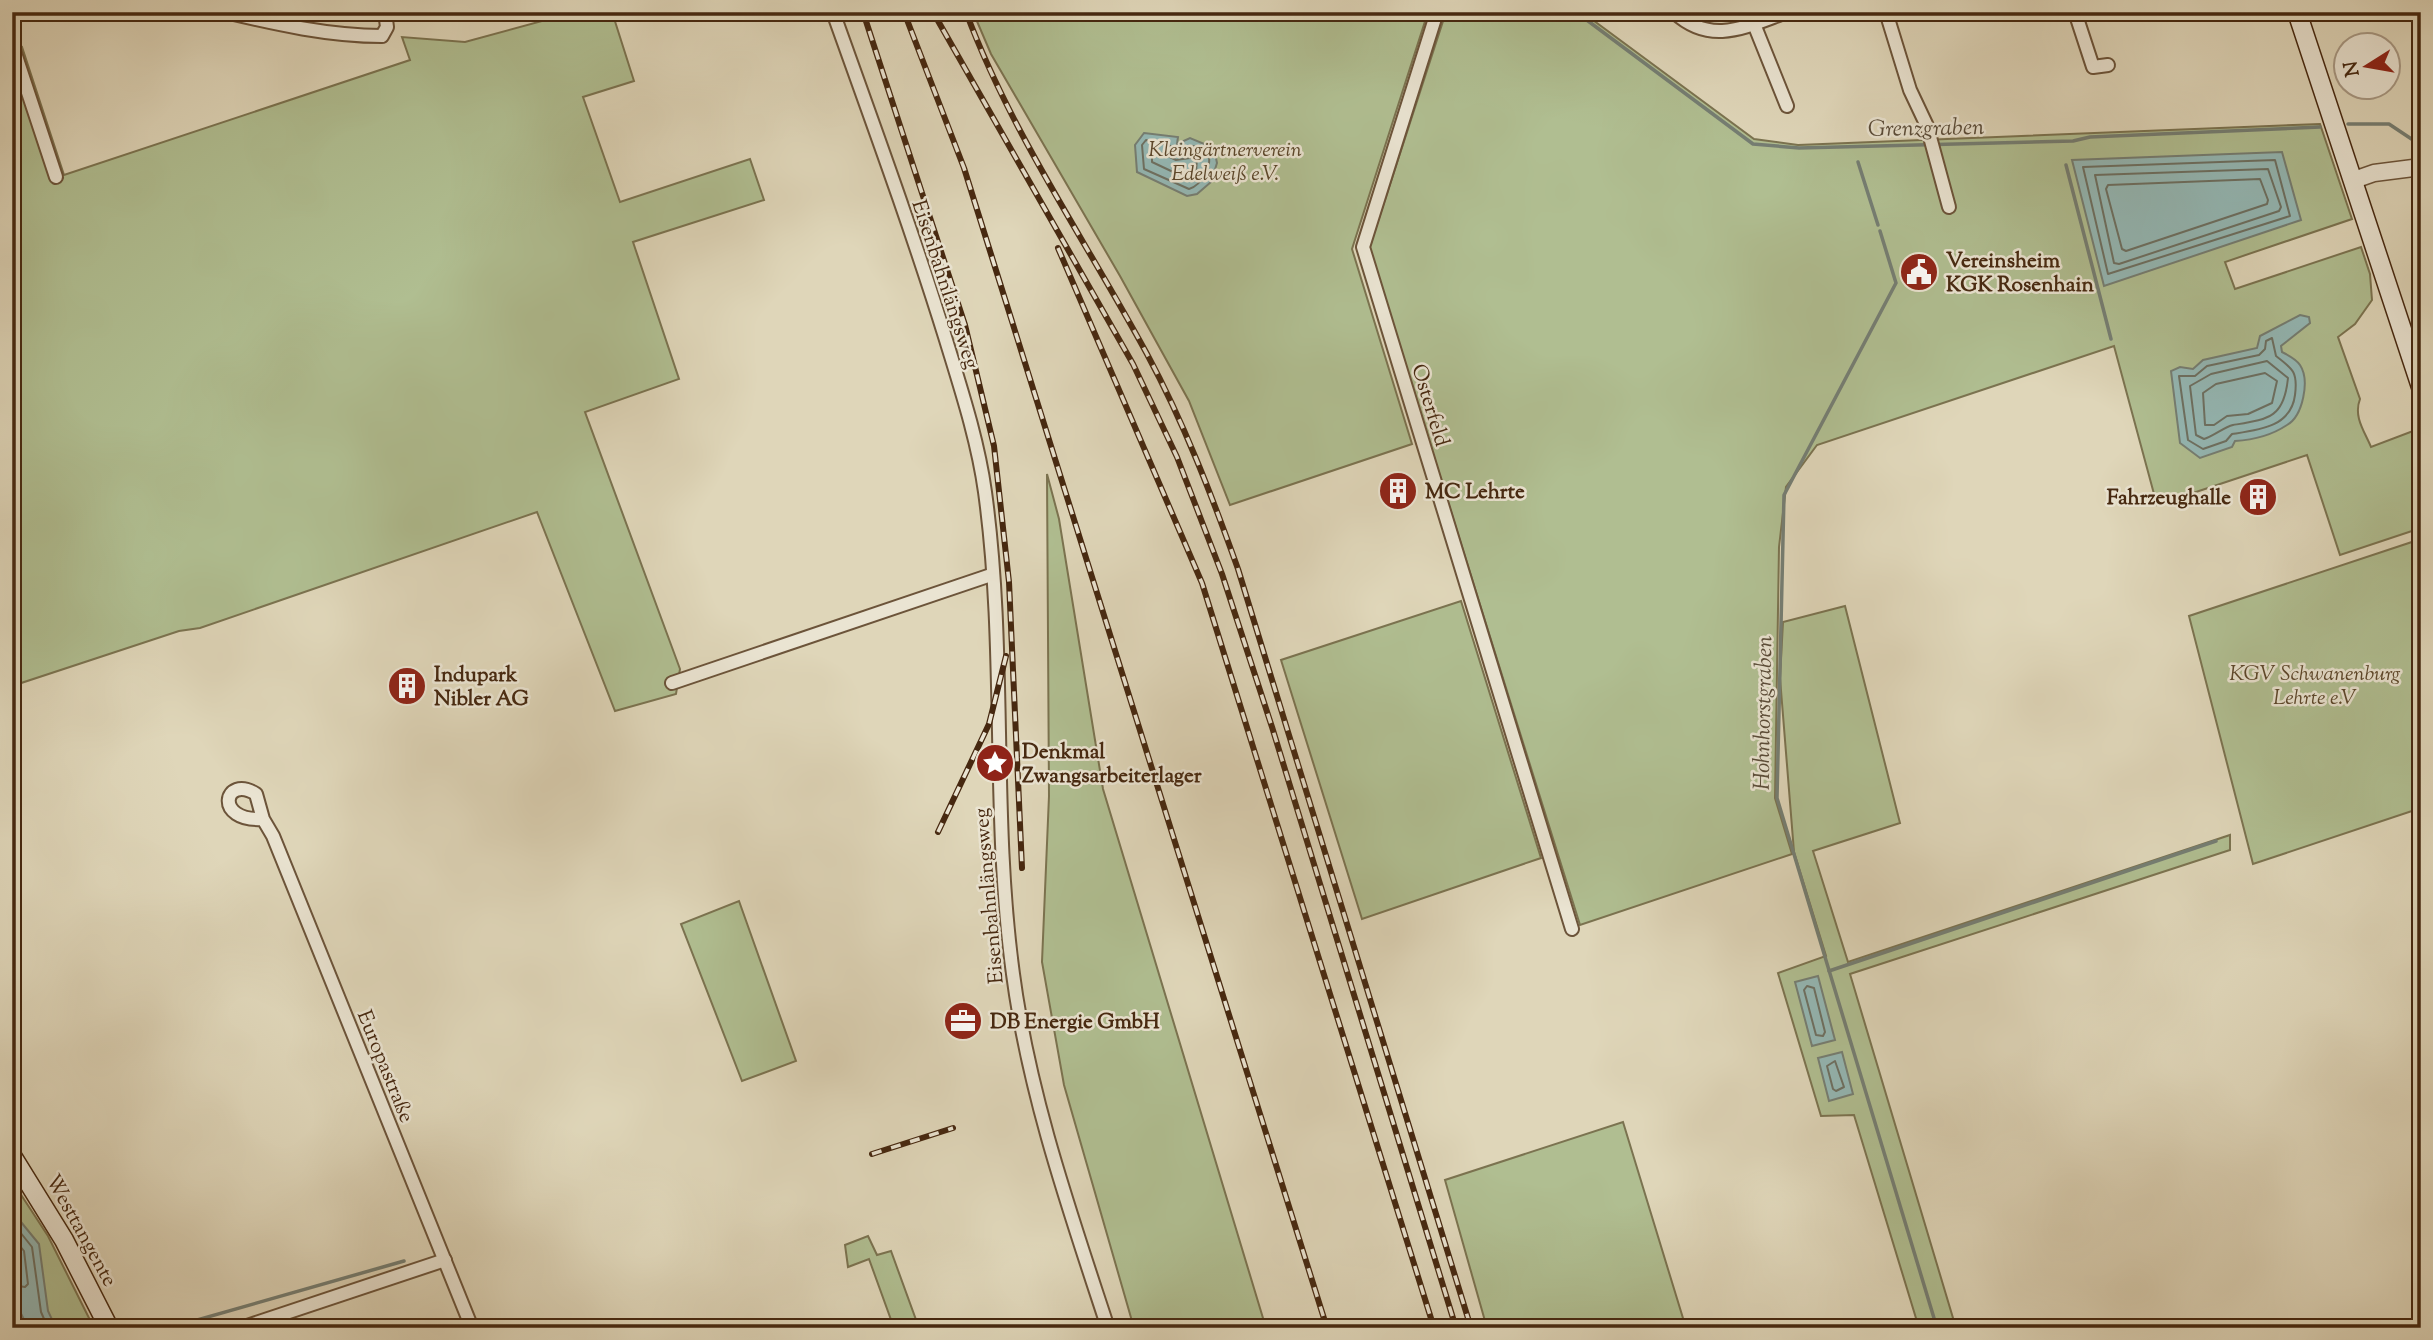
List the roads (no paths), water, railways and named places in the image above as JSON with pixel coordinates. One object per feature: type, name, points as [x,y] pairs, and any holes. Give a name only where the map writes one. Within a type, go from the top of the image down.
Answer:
[{"type":"main road","points":[[2297,12],[2420,382]]},
{"type":"main road","name":"Westtangente","points":[[12,1156],[64,1240],[109,1328]]},
{"type":"street","points":[[225,12],[281,25],[382,36],[387,27],[385,12]]},
{"type":"street","name":"Eisenbahnlängsweg","points":[[833,12],[933,299],[956,375],[985,491],[997,653],[999,817],[1013,973],[1024,1041],[1042,1115],[1108,1328]]},
{"type":"street","name":"Osterfeld","points":[[1437,12],[1364,234],[1363,247],[1572,929]]},
{"type":"street","points":[[1674,12],[1690,26],[1714,32],[1754,24],[1787,12]]},
{"type":"street","points":[[1886,12],[1910,90],[1932,144],[1949,207]]},
{"type":"street","points":[[2075,12],[2093,67],[2108,65]]},
{"type":"street","points":[[1754,24],[1787,106]]},
{"type":"street","points":[[12,44],[55,177]]},
{"type":"street","points":[[2354,180],[2374,173],[2421,167]]},
{"type":"street","points":[[672,683],[991,575]]},
{"type":"street","name":"Europastraße","points":[[262,819],[273,836],[472,1328]]},
{"type":"street","points":[[241,1328],[445,1260]]},
{"type":"water","points":[[1144,133],[1178,137],[1177,144],[1190,138],[1214,148],[1217,163],[1211,182],[1197,194],[1187,196],[1137,172],[1135,145]]},
{"type":"water","points":[[2282,152],[2301,220],[2104,286],[2072,160]]},
{"type":"water","points":[[2300,315],[2309,317],[2310,323],[2281,346],[2282,352],[2294,359],[2303,372],[2303,397],[2293,420],[2269,434],[2235,441],[2232,447],[2200,458],[2180,443],[2171,371],[2180,367],[2193,369],[2203,360],[2257,348],[2260,336]]},
{"type":"water","points":[[1818,976],[1835,1040],[1812,1046],[1795,982]]},
{"type":"water","points":[[1842,1052],[1853,1094],[1829,1101],[1818,1058]]},
{"type":"water","points":[[12,1211],[39,1244],[48,1311],[56,1328],[28,1328],[12,1295]]},
{"type":"waterway","name":"Grenzgraben","points":[[1576,12],[1753,144],[1799,148],[2073,141],[2090,137],[2320,127]]},
{"type":"waterway","name":"Grenzgraben","points":[[2348,124],[2389,124],[2419,144]]},
{"type":"waterway","name":"Hohnhorstgraben","points":[[1858,162],[1878,225]]},
{"type":"waterway","points":[[2066,165],[2111,339]]},
{"type":"waterway","name":"Hohnhorstgraben","points":[[1880,231],[1896,283],[1784,495],[1777,798],[1937,1328]]},
{"type":"waterway","points":[[1829,971],[2216,841]]},
{"type":"waterway","points":[[169,1328],[404,1261]]},
{"type":"railway","points":[[863,12],[965,325],[994,446],[1009,582],[1022,868]]},
{"type":"railway","points":[[904,12],[964,168],[1327,1328]]},
{"type":"railway","points":[[933,12],[1133,364],[1177,457],[1222,574],[1272,727],[1456,1328]]},
{"type":"railway","points":[[966,12],[984,57],[1027,144],[1147,354],[1185,433],[1218,514],[1238,569],[1471,1328]]},
{"type":"railway","points":[[1058,248],[1202,583],[1434,1328]]},
{"type":"railway","points":[[938,832],[989,724],[1006,656]]},
{"type":"railway","points":[[872,1154],[953,1128]]},
{"type":"place","name":"Vereinsheim KGK Rosenhain","points":[[1919,272]]},
{"type":"place","name":"MC Lehrte","points":[[1398,491]]},
{"type":"place","name":"Fahrzeughalle","points":[[2258,497]]},
{"type":"place","name":"Indupark Nibler AG","points":[[407,686]]},
{"type":"place","name":"Denkmal Zwangsarbeiterlager","points":[[995,763]]},
{"type":"place","name":"DB Energie GmbH","points":[[963,1021]]},
{"type":"park label","name":"Kleingärtnerverein Edelweiß e.V.","points":[[1225,161]]},
{"type":"park label","name":"KGV Schwanenburg Lehrte e.V","points":[[2315,685]]}]
